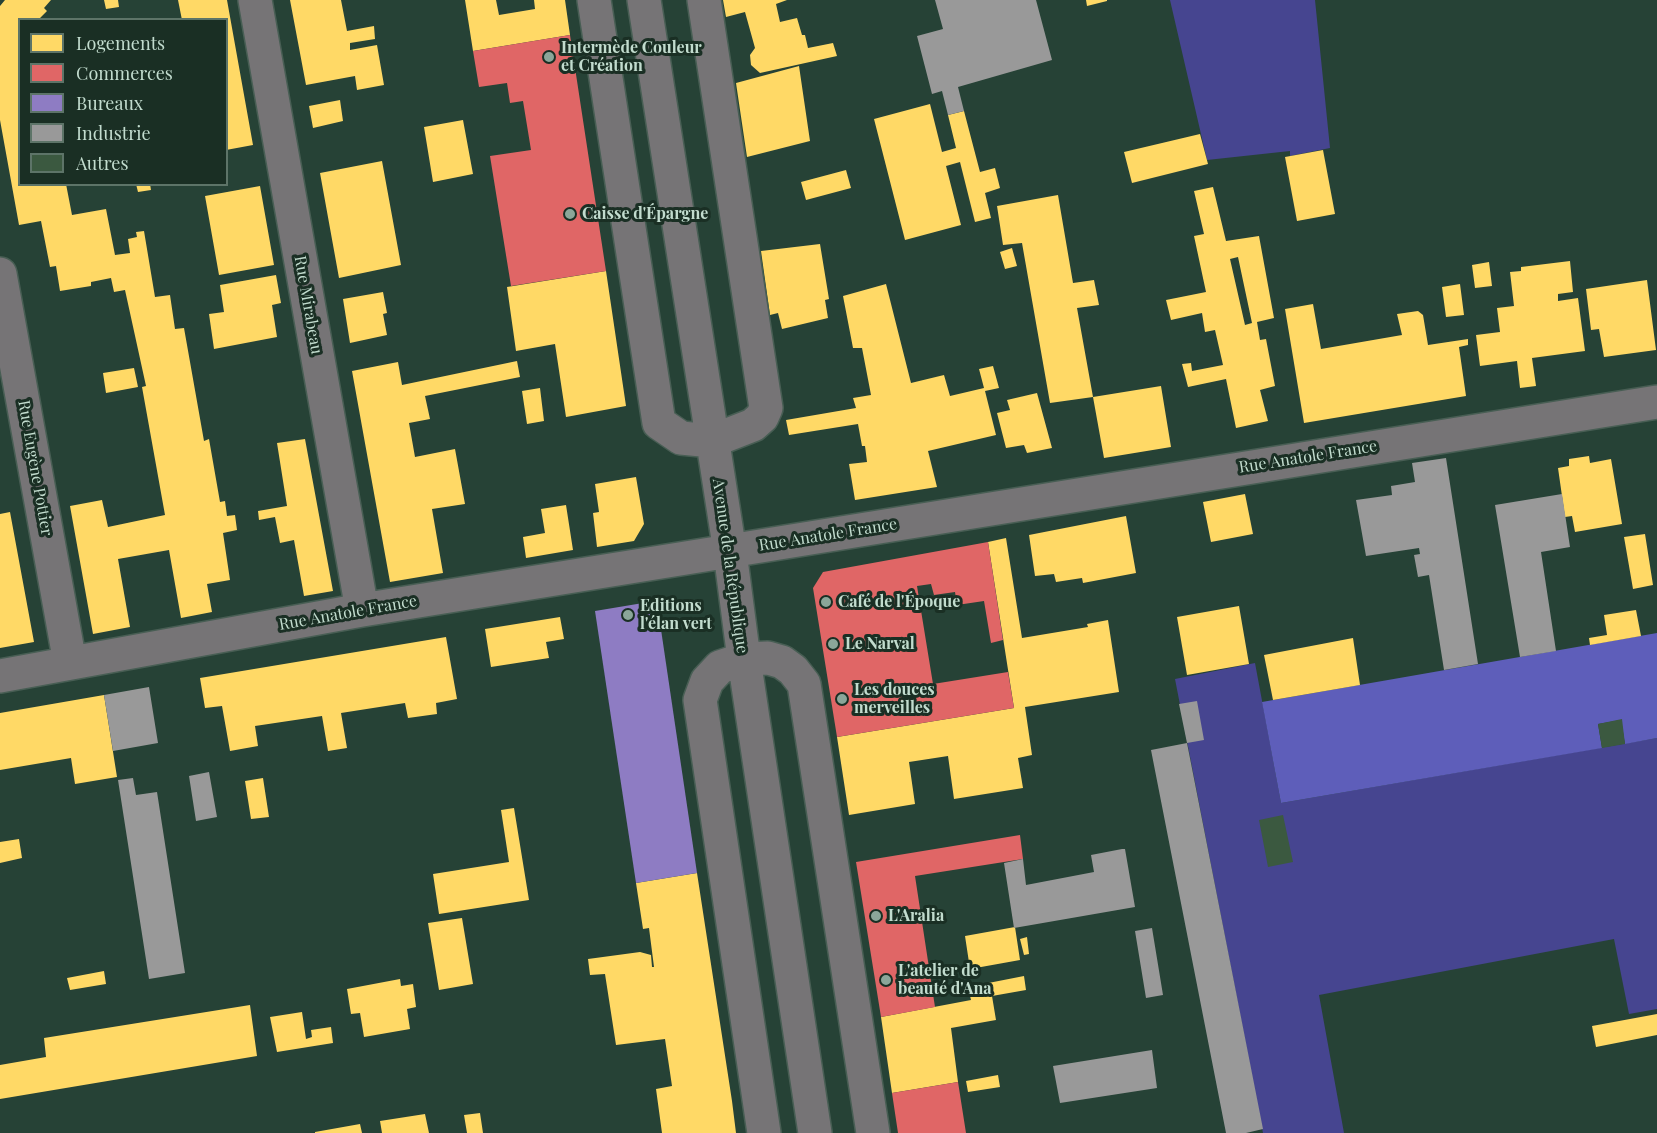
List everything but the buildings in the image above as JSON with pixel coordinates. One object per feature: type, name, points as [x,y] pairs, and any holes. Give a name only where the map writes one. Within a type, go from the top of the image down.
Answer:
[{"type":"street","name":"Rue Mirabeau","points":[[255,0],[362,610]]},
{"type":"street","points":[[594,0],[659,423],[681,438],[712,441],[753,425],[762,417],[766,408],[704,0]]},
{"type":"street","name":"Avenue de la République","points":[[644,0],[730,552],[815,1133]]},
{"type":"street","name":"Rue Eugène Pottier","points":[[0,273],[70,663]]},
{"type":"street","name":"Rue Anatole France","points":[[0,676],[362,610],[1657,402]]},
{"type":"street","points":[[764,1133],[700,700],[707,681],[720,667],[744,659],[768,658],[782,662],[793,670],[804,684],[873,1133]]},
{"type":"shaded area","points":[[1170,0],[1315,0],[1330,148],[1290,156],[1290,151],[1207,160]]},
{"type":"shaded area","points":[[1657,633],[1657,738],[1625,744],[1621,720],[1598,724],[1602,748],[1281,803],[1262,702]]},
{"type":"shaded area","points":[[1255,663],[1281,803],[1657,738],[1657,1009],[1629,1014],[1614,939],[1319,995],[1344,1133],[1263,1133],[1175,679]]},
{"type":"place","name":"Intermède Couleur et Création","points":[[549,57]]},
{"type":"place","name":"Caisse d'Épargne","points":[[570,214]]},
{"type":"place","name":"Café de l'Époque","points":[[826,602]]},
{"type":"place","name":"Editions l'élan vert","points":[[628,615]]},
{"type":"place","name":"Le Narval","points":[[833,644]]},
{"type":"place","name":"Les douces merveilles","points":[[842,699]]},
{"type":"place","name":"L'Aralia","points":[[876,916]]},
{"type":"place","name":"L'atelier de beauté d'Ana","points":[[886,980]]}]
